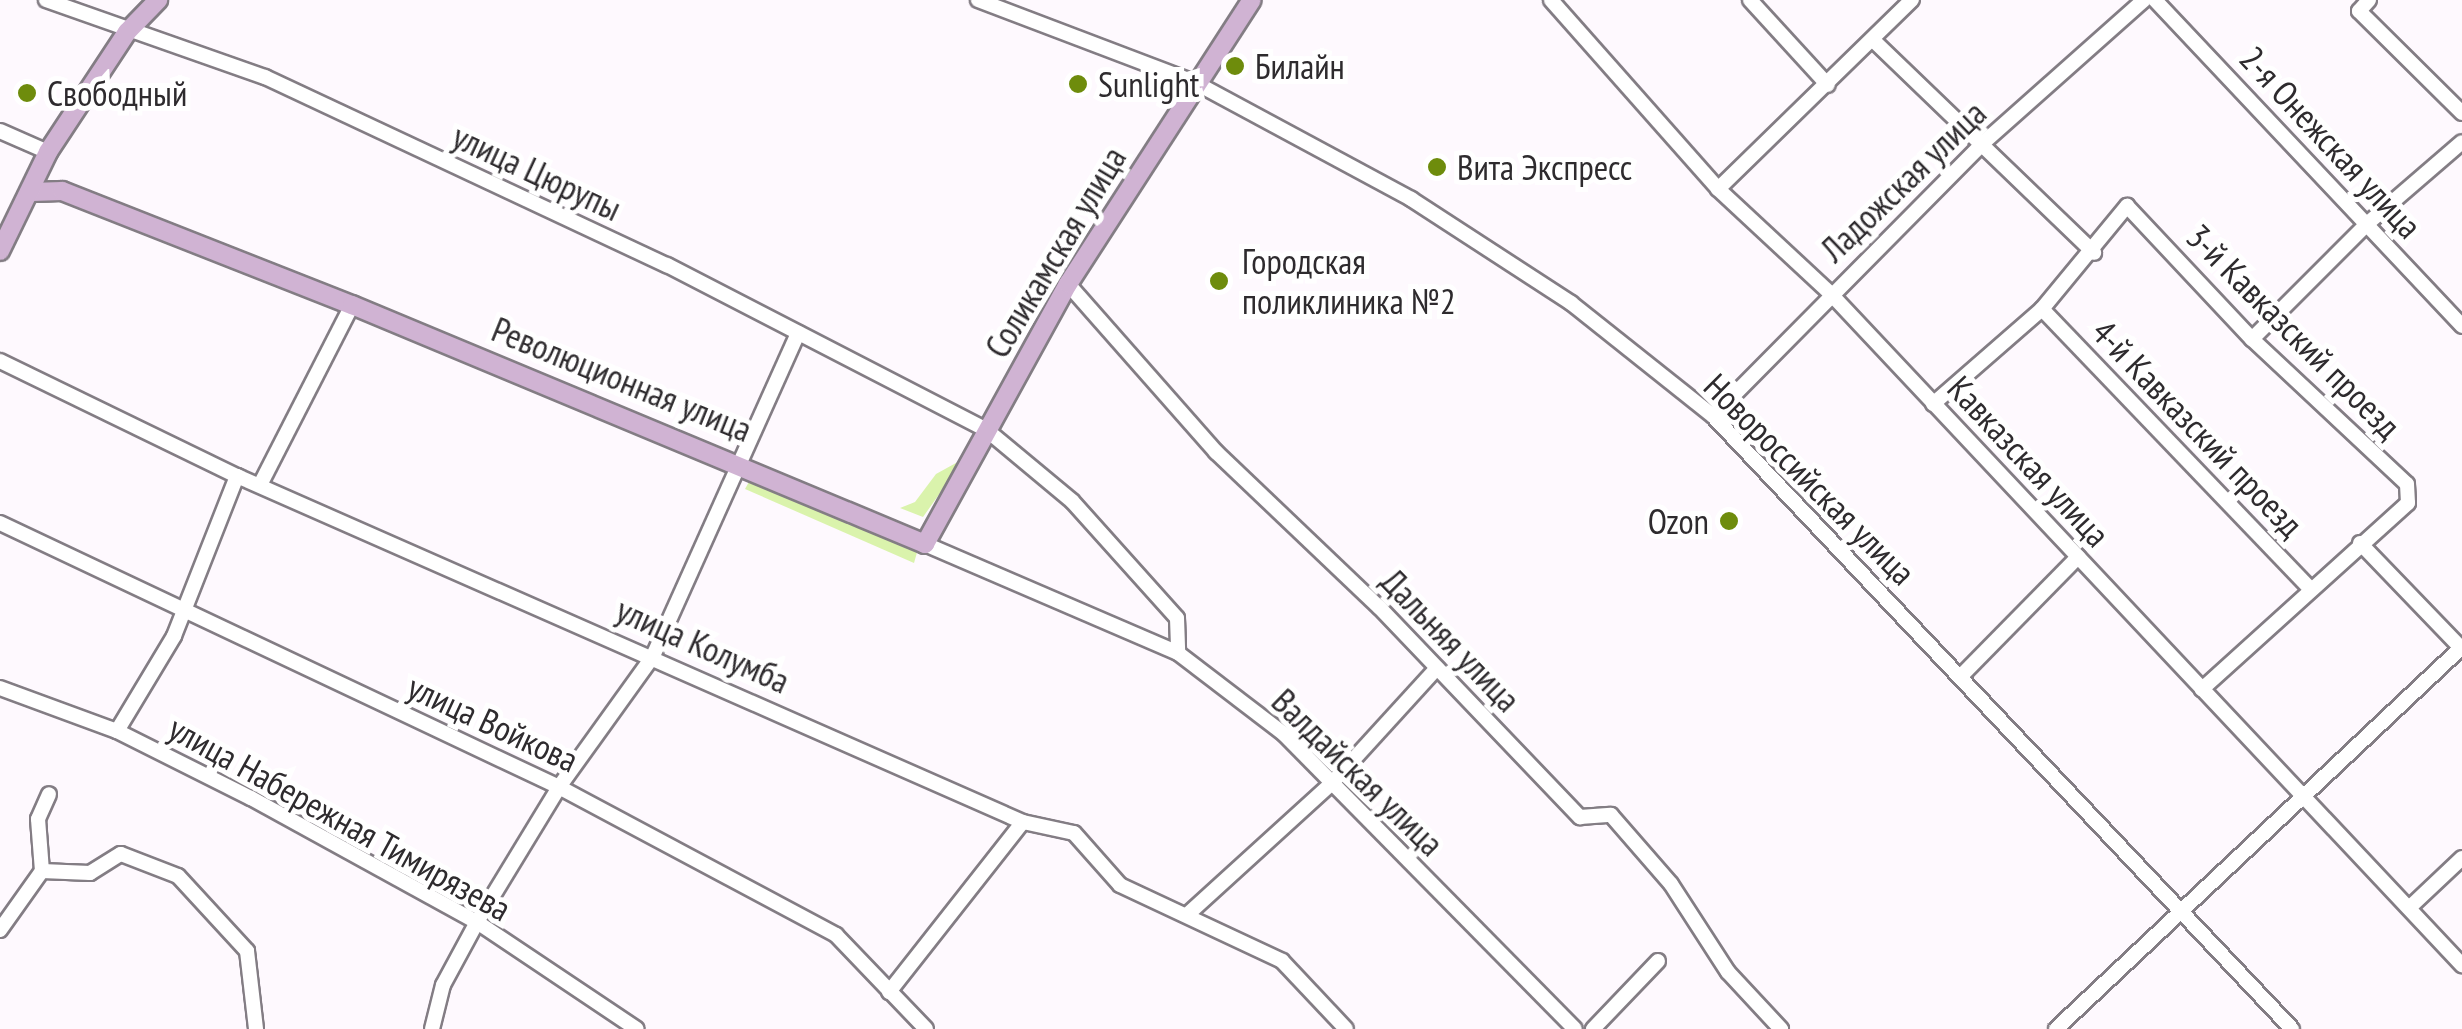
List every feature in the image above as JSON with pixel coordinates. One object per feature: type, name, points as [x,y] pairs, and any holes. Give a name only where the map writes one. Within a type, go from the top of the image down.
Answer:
[{"type":"main road","points":[[0,251],[32,192],[48,152],[127,32],[158,0]]},
{"type":"main road","name":"Соликамская улица","points":[[925,544],[1068,284],[1194,82],[1252,0]]},
{"type":"main road","name":"Революционная улица","points":[[32,192],[62,191],[352,304],[743,464],[925,544]]},
{"type":"street","name":"улица Цюрупы","points":[[46,0],[127,32],[266,77],[798,332],[988,431]]},
{"type":"street","name":"Новороссийская улица","points":[[978,0],[1194,82],[1410,199],[1571,304],[1713,416],[2292,1029]]},
{"type":"street","name":"Кавказская улица","points":[[1550,0],[1718,188],[1830,293],[2462,965]]},
{"type":"street","points":[[1750,0],[1828,85]]},
{"type":"street","points":[[1718,188],[1912,0]]},
{"type":"street","name":"Ладожская улица","points":[[1713,416],[1830,293],[1984,142],[2144,0]]},
{"type":"street","name":"2-я Онежская улица","points":[[2156,0],[2462,326]]},
{"type":"street","points":[[2364,5],[2462,113]]},
{"type":"street","points":[[1873,40],[1984,142],[2094,253]]},
{"type":"street","points":[[0,131],[48,152]]},
{"type":"street","points":[[2252,339],[2367,224],[2462,142]]},
{"type":"street","name":"3-й Кавказский проезд","points":[[1933,404],[2042,309],[2094,253],[2127,206],[2252,339],[2407,484],[2408,503],[2202,689]]},
{"type":"street","name":"Дальняя улица","points":[[1068,284],[1216,452],[1437,668],[1580,817],[1611,816],[1672,884],[1728,972],[1781,1029]]},
{"type":"street","points":[[261,483],[352,304]]},
{"type":"street","name":"4-й Кавказский проезд","points":[[2042,309],[2310,588]]},
{"type":"street","points":[[432,1029],[443,984],[476,922],[559,787],[653,656],[743,464],[798,332]]},
{"type":"street","name":"улица Колумба","points":[[0,361],[237,476],[261,483],[1024,822],[1074,833],[1120,885],[1282,961],[1346,1029]]},
{"type":"street","points":[[988,431],[1072,501],[1177,618],[1178,654]]},
{"type":"street","points":[[117,731],[174,636],[180,609],[237,476]]},
{"type":"street","name":"улица Войкова","points":[[0,524],[559,787],[836,935],[926,1029]]},
{"type":"street","name":"Революционная улица","points":[[925,544],[1178,654]]},
{"type":"street","points":[[2056,1029],[2178,909],[2462,648],[2360,544]]},
{"type":"street","points":[[1961,676],[2078,556]]},
{"type":"street","name":"Валдайская улица","points":[[1178,654],[1284,734],[1575,1029]]},
{"type":"street","points":[[1188,914],[1331,784],[1437,668]]},
{"type":"street","name":"улица Набережная Тимирязева","points":[[0,688],[117,731],[476,922],[637,1029]]},
{"type":"street","points":[[0,930],[42,871],[38,820],[50,794]]},
{"type":"street","points":[[888,992],[1024,822]]},
{"type":"street","points":[[42,871],[90,873],[121,854],[178,876],[247,951],[256,1029]]},
{"type":"street","points":[[2408,908],[2462,858]]},
{"type":"street","points":[[1593,1029],[1658,961]]},
{"type":"green space","points":[[965,458],[923,517],[900,508],[915,502],[936,474]]},
{"type":"green space","points":[[750,480],[918,549],[914,563],[745,489]]},
{"type":"place","name":"Билайн","points":[[1235,66]]},
{"type":"place","name":"Sunlight","points":[[1078,84]]},
{"type":"place","name":"Свободный","points":[[27,93]]},
{"type":"place","name":"Вита Экспресс","points":[[1437,167]]},
{"type":"place","name":"Городская поликлиника №2","points":[[1219,281]]},
{"type":"place","name":"Ozon","points":[[1729,521]]}]
